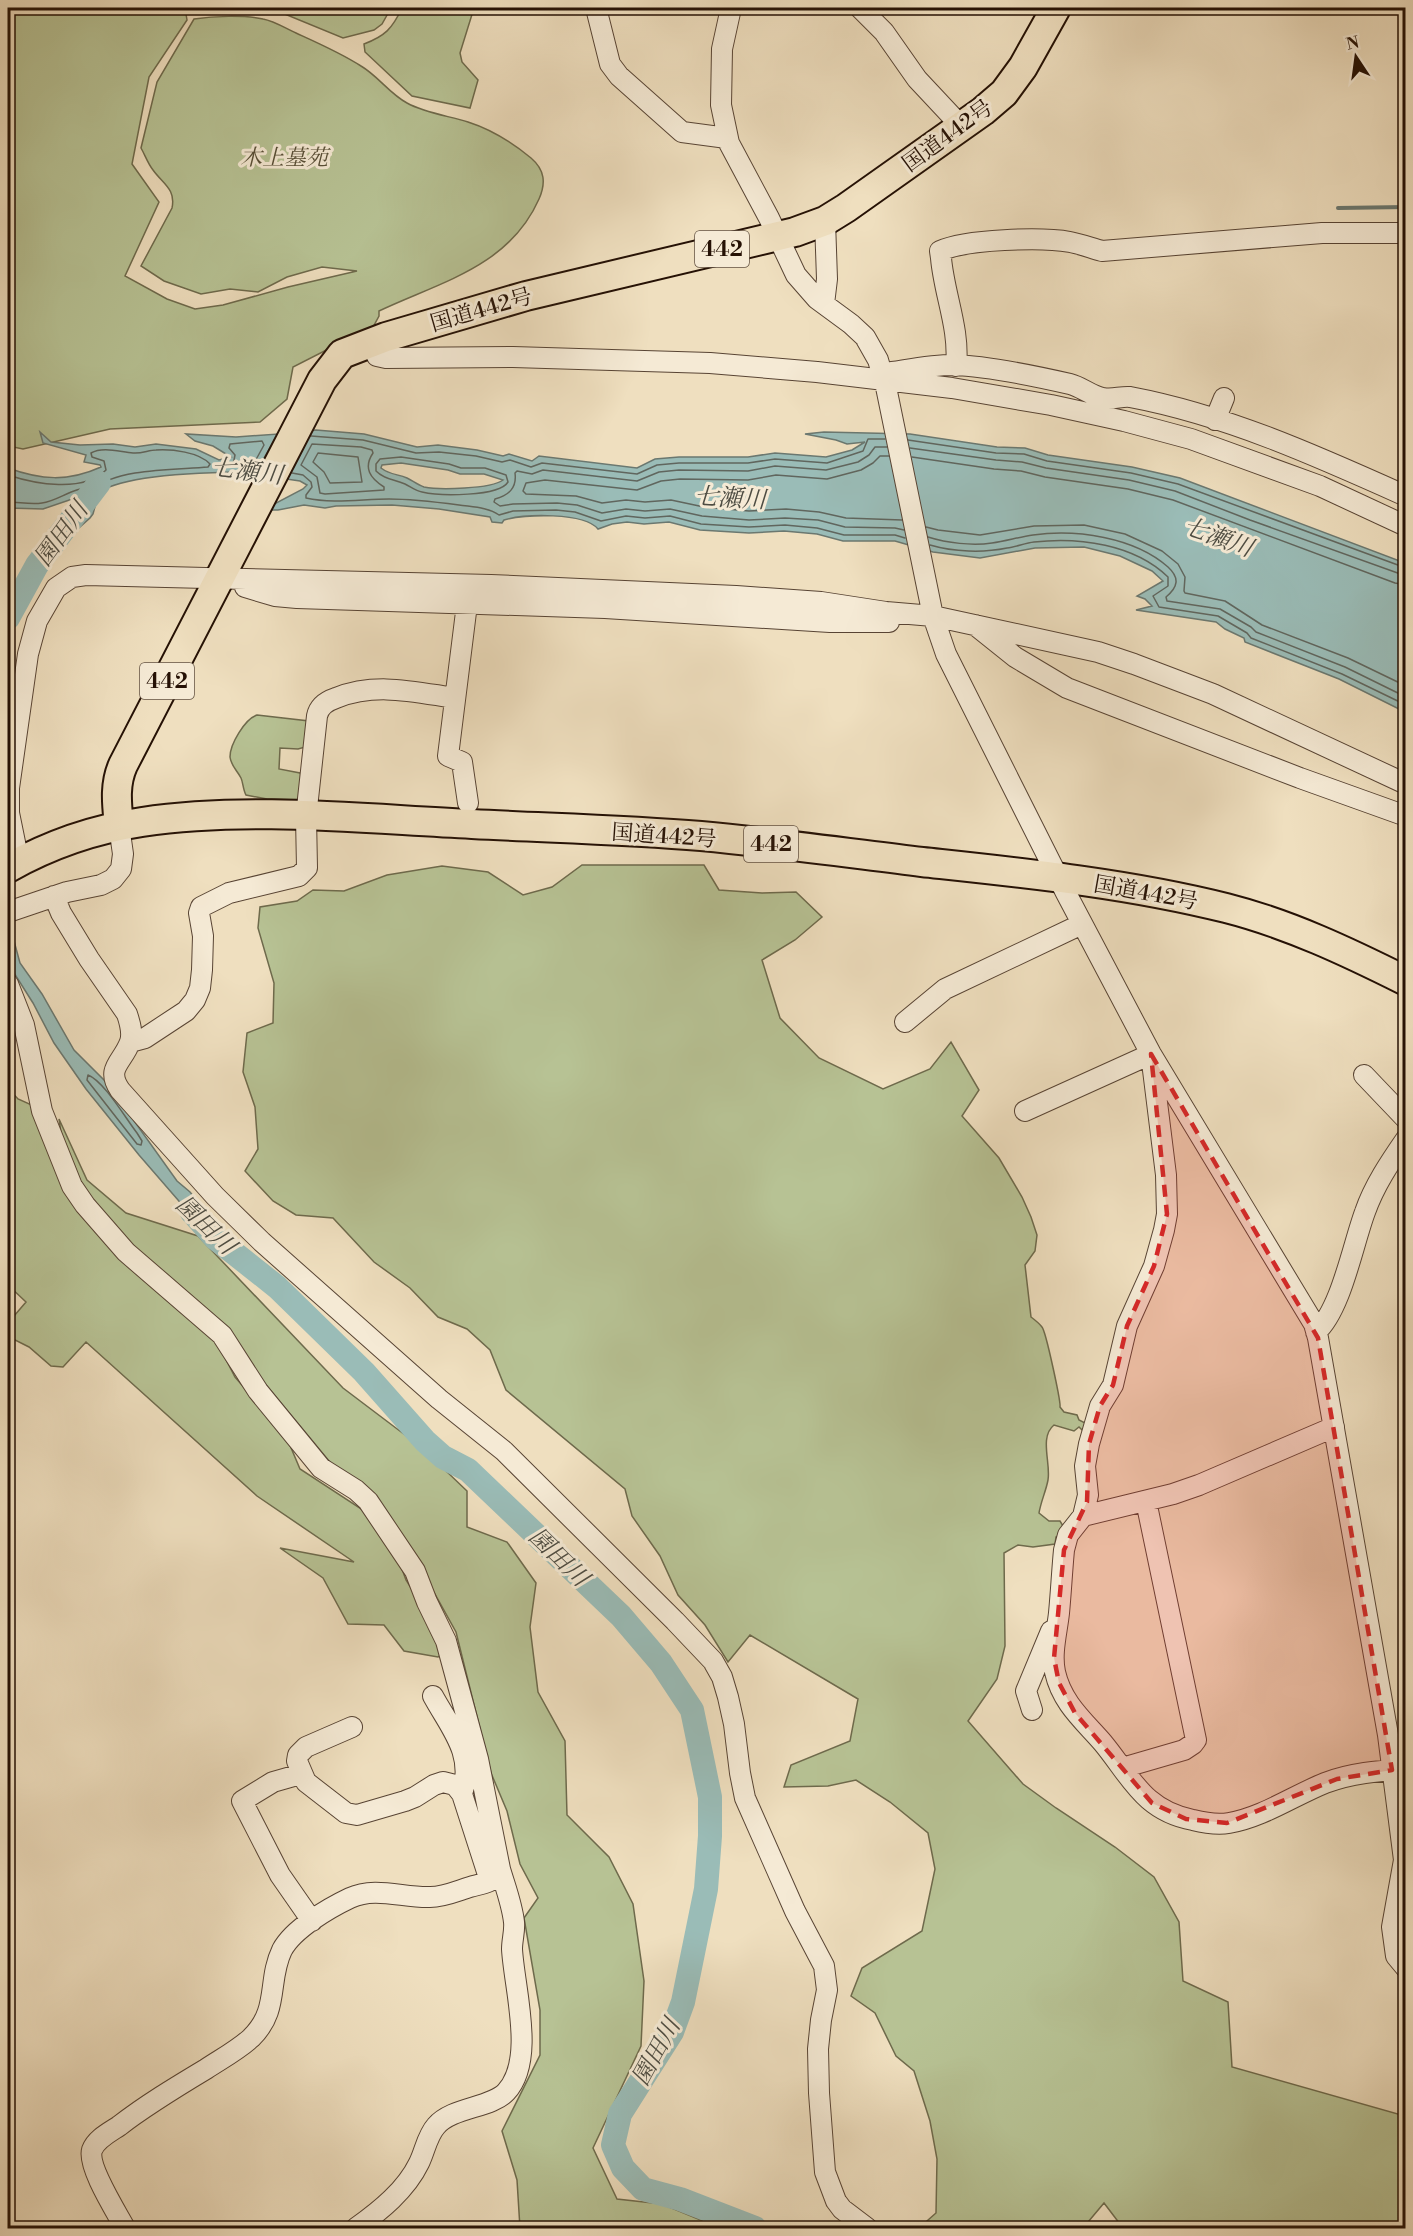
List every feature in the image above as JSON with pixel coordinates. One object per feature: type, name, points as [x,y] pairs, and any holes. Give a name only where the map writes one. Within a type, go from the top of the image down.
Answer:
[{"type":"highway","name":"国道442号","points":[[119,826],[116,793],[120,771],[322,380],[342,354],[370,342],[526,296],[777,236],[825,221],[983,111],[1009,87],[1023,67],[1056,8]]},
{"type":"highway","name":"国道442号","points":[[13,865],[62,843],[119,826],[190,817],[306,817],[635,831],[703,837],[1131,888],[1238,911],[1307,936],[1406,981]]},
{"type":"street","points":[[596,8],[610,64],[619,76],[682,132],[727,138]]},
{"type":"street","points":[[731,8],[722,55],[721,111],[727,138],[796,275],[810,292],[865,337],[875,353],[884,380],[931,609],[946,654],[1058,878],[1151,1054],[1308,1314],[1316,1332],[1399,1769],[1404,1860],[1396,1956],[1406,1968]]},
{"type":"street","points":[[860,8],[884,32],[917,79],[961,126]]},
{"type":"street","points":[[824,304],[827,269],[825,221]]},
{"type":"street","points":[[956,366],[955,327],[940,251],[950,246],[993,241],[1058,241],[1108,250],[1322,233],[1406,233]]},
{"type":"street","points":[[370,342],[377,356],[386,358],[513,357],[661,361],[767,367],[953,388],[1051,405],[1191,439],[1320,486],[1406,526]]},
{"type":"street","points":[[884,380],[939,366],[956,366],[1063,383],[1076,386],[1095,397],[1131,398],[1215,420],[1312,454],[1406,496]]},
{"type":"street","points":[[1215,420],[1224,398]]},
{"type":"street","points":[[13,865],[9,802],[17,724],[33,633],[43,609],[56,588],[72,577],[86,575],[491,585],[736,596],[821,602],[886,612],[931,609],[974,624],[1098,652],[1179,680],[1279,723],[1406,784]]},
{"type":"street","points":[[220,579],[274,596],[297,598],[605,608],[830,622],[895,622],[920,619],[931,609]]},
{"type":"street","points":[[467,604],[447,756],[462,762],[468,803]]},
{"type":"street","points":[[974,624],[1015,657],[1067,688],[1300,778],[1406,816]]},
{"type":"street","points":[[130,1042],[145,1038],[186,1011],[195,1000],[200,988],[202,970],[203,936],[199,913],[201,907],[229,893],[299,876],[307,868],[306,817],[317,716],[320,708],[346,694],[373,688],[391,688],[455,698]]},
{"type":"street","points":[[8,912],[54,896],[101,885],[118,875],[123,854],[119,826]]},
{"type":"street","points":[[54,896],[61,913],[89,959],[127,1014],[131,1029],[130,1042],[114,1072],[117,1085],[215,1196],[262,1242],[389,1356],[504,1451],[675,1620],[713,1661],[722,1677],[728,1697],[745,1798],[801,1924],[824,1966],[827,1990],[820,2020],[818,2049],[825,2172],[842,2209],[867,2229]]},
{"type":"street","points":[[905,1022],[945,989],[1082,924]]},
{"type":"street","points":[[8,984],[24,1025],[42,1111],[72,1186],[97,1221],[126,1252],[222,1335],[258,1391],[321,1468],[356,1490],[368,1501],[415,1570],[427,1602],[446,1641],[478,1759],[495,1875]]},
{"type":"street","points":[[1025,1111],[1151,1054]]},
{"type":"street","points":[[1151,1054],[1166,1174],[1167,1214],[1154,1266],[1127,1326],[1113,1385],[1100,1406],[1089,1444],[1085,1471],[1088,1495],[1083,1516],[1068,1535],[1064,1550],[1054,1658],[1061,1689],[1075,1713],[1098,1738],[1142,1795],[1157,1807],[1177,1816],[1213,1824],[1227,1823],[1252,1816],[1316,1787],[1347,1776],[1399,1769]]},
{"type":"street","points":[[1364,1075],[1406,1119]]},
{"type":"street","points":[[1316,1332],[1324,1323],[1337,1296],[1371,1197],[1406,1139]]},
{"type":"street","points":[[1083,1516],[1199,1485],[1334,1427]]},
{"type":"street","points":[[1122,1768],[1184,1750],[1196,1740],[1146,1501]]},
{"type":"street","points":[[1032,1710],[1026,1691],[1059,1612]]},
{"type":"street","points":[[433,1696],[458,1740],[465,1759],[467,1771],[462,1794]]},
{"type":"street","points":[[352,1727],[303,1749],[297,1761],[301,1774],[315,1791],[343,1811],[354,1815],[415,1797],[443,1782],[455,1785],[462,1794],[515,1926],[512,1952],[520,2003],[521,2040],[516,2074],[501,2096],[450,2116],[437,2125],[409,2178],[380,2212],[356,2229]]},
{"type":"street","points":[[301,1774],[273,1782],[242,1801],[280,1875],[312,1921]]},
{"type":"street","points":[[125,2229],[94,2167],[92,2154],[94,2146],[133,2114],[216,2063],[250,2039],[259,2029],[270,2009],[281,1952],[295,1934],[347,1899],[364,1893],[431,1897],[495,1875]]},
{"type":"highlighted area","points":[[1151,1054],[1318,1338],[1392,1770],[1337,1779],[1227,1823],[1186,1819],[1152,1803],[1075,1713],[1059,1683],[1054,1658],[1064,1550],[1087,1502],[1089,1444],[1100,1406],[1113,1385],[1127,1326],[1154,1266],[1167,1214]]},
{"type":"green space","name":"木上墓苑","points":[[8,8],[38,8],[52,11],[63,8],[202,8],[186,14],[187,20],[149,77],[132,164],[159,202],[125,276],[167,299],[195,309],[223,305],[357,271],[322,267],[287,277],[258,292],[230,289],[201,294],[164,281],[141,266],[172,208],[173,201],[168,187],[151,168],[141,148],[157,82],[194,19],[229,16],[263,19],[275,23],[353,61],[407,103],[429,112],[476,125],[493,133],[517,147],[539,167],[543,182],[539,199],[526,222],[510,241],[491,257],[449,281],[379,311],[379,316],[366,340],[344,341],[293,367],[287,399],[260,422],[110,429],[23,449],[8,446]]},
{"type":"green space","points":[[262,8],[391,8],[382,24],[374,30],[343,38],[275,10]]},
{"type":"green space","points":[[402,8],[474,8],[460,53],[462,62],[478,80],[470,108],[412,96],[365,52],[364,44],[387,31]]},
{"type":"green space","points":[[257,715],[309,721],[309,746],[298,749],[280,748],[279,769],[300,773],[303,779],[299,800],[267,799],[245,793],[241,778],[230,757],[235,739],[248,721]]},
{"type":"green space","points":[[582,865],[704,865],[719,890],[762,893],[796,892],[822,917],[795,940],[762,960],[780,1018],[819,1058],[883,1089],[930,1069],[951,1042],[979,1090],[962,1116],[999,1158],[1022,1197],[1037,1235],[1035,1251],[1025,1265],[1031,1317],[1044,1332],[1060,1407],[1064,1412],[1077,1415],[1079,1420],[1087,1424],[1082,1430],[1079,1427],[1074,1431],[1054,1425],[1047,1436],[1049,1473],[1039,1513],[1049,1521],[1060,1521],[1063,1526],[1062,1534],[1056,1537],[1055,1544],[1033,1547],[1018,1545],[1004,1553],[1005,1646],[997,1679],[968,1721],[1023,1784],[1115,1847],[1154,1877],[1179,1922],[1183,1981],[1228,2002],[1232,2067],[1405,2116],[1405,2228],[1123,2228],[1104,2203],[1083,2228],[919,2228],[936,2213],[937,2159],[930,2121],[914,2071],[896,2056],[875,2013],[851,1996],[862,1968],[922,1931],[935,1869],[928,1833],[890,1802],[856,1780],[828,1786],[784,1787],[791,1765],[850,1741],[858,1699],[750,1635],[728,1662],[705,1625],[678,1595],[660,1556],[632,1516],[625,1489],[506,1390],[490,1350],[467,1329],[438,1317],[410,1288],[374,1262],[333,1218],[296,1215],[273,1201],[245,1171],[258,1149],[255,1107],[243,1072],[247,1033],[273,1023],[274,983],[258,928],[260,907],[297,901],[313,890],[344,891],[387,875],[442,866],[488,872],[523,895],[552,887]]},
{"type":"green space","points":[[8,1088],[18,1099],[34,1106],[64,1154],[59,1119],[87,1180],[126,1213],[198,1236],[343,1388],[421,1447],[467,1491],[467,1527],[507,1542],[536,1583],[530,1627],[538,1692],[565,1741],[567,1815],[609,1857],[633,1904],[644,1981],[641,2046],[593,2148],[617,2199],[662,2204],[720,2228],[520,2228],[517,2180],[502,2131],[540,2055],[540,2010],[524,1918],[538,1898],[520,1864],[507,1811],[491,1773],[456,1632],[426,1578],[247,1362],[206,1331],[220,1348],[235,1377],[286,1436],[300,1469],[366,1512],[399,1561],[406,1580],[423,1607],[445,1653],[438,1657],[404,1651],[384,1625],[348,1624],[323,1578],[280,1548],[354,1562],[257,1496],[86,1342],[63,1367],[51,1366],[29,1347],[11,1338],[8,1323],[26,1302],[8,1285]]},
{"type":"water","name":"七瀬川","points":[[302,431],[364,434],[417,447],[438,445],[503,456],[509,454],[532,461],[539,456],[637,468],[655,459],[679,457],[748,457],[775,453],[826,457],[852,450],[865,442],[847,444],[805,434],[824,432],[910,434],[997,447],[1025,448],[1048,455],[1132,467],[1180,478],[1405,563],[1405,712],[1339,679],[1245,642],[1244,638],[1216,622],[1136,610],[1152,606],[1145,599],[1137,596],[1163,581],[1152,571],[1120,556],[1084,547],[1035,548],[980,558],[933,552],[895,541],[843,541],[817,534],[784,531],[749,533],[700,530],[669,522],[644,524],[627,522],[598,529],[591,523],[567,517],[525,516],[504,520],[502,523],[492,522],[490,517],[392,505],[325,508],[304,505],[278,510],[263,510],[307,485],[300,481],[279,478]],"holes":[[[401,463],[460,474],[484,474],[503,480],[477,487],[431,488],[381,468],[382,465]]]},
{"type":"water","name":"七瀬川","points":[[40,432],[51,442],[135,447],[156,444],[196,449],[219,460],[231,457],[213,446],[195,441],[186,434],[236,437],[278,434],[256,472],[152,477],[113,486],[99,492],[90,518],[71,535],[58,542],[43,560],[8,640],[8,619],[19,605],[35,556],[48,542],[79,519],[87,503],[87,494],[43,509],[8,508],[8,468],[54,478],[77,475],[101,467],[84,462],[86,455],[43,443]]},
{"type":"water","points":[[8,919],[20,963],[42,994],[74,1050],[107,1083],[177,1181],[190,1192],[244,1257],[277,1287],[244,1263],[191,1215],[86,1089],[54,1043],[14,973],[8,957]]},
{"type":"waterway","points":[[1338,208],[1406,207]]},
{"type":"waterway","name":"園田川","points":[[8,618],[37,565],[99,483]]},
{"type":"waterway","name":"園田川","points":[[191,1211],[215,1238],[277,1287],[364,1372],[425,1441],[443,1457],[468,1470],[621,1616],[661,1663],[692,1710],[710,1797],[706,1889],[683,2002],[672,2032],[620,2114],[613,2145],[623,2168],[643,2189],[680,2199],[755,2228]]}]
